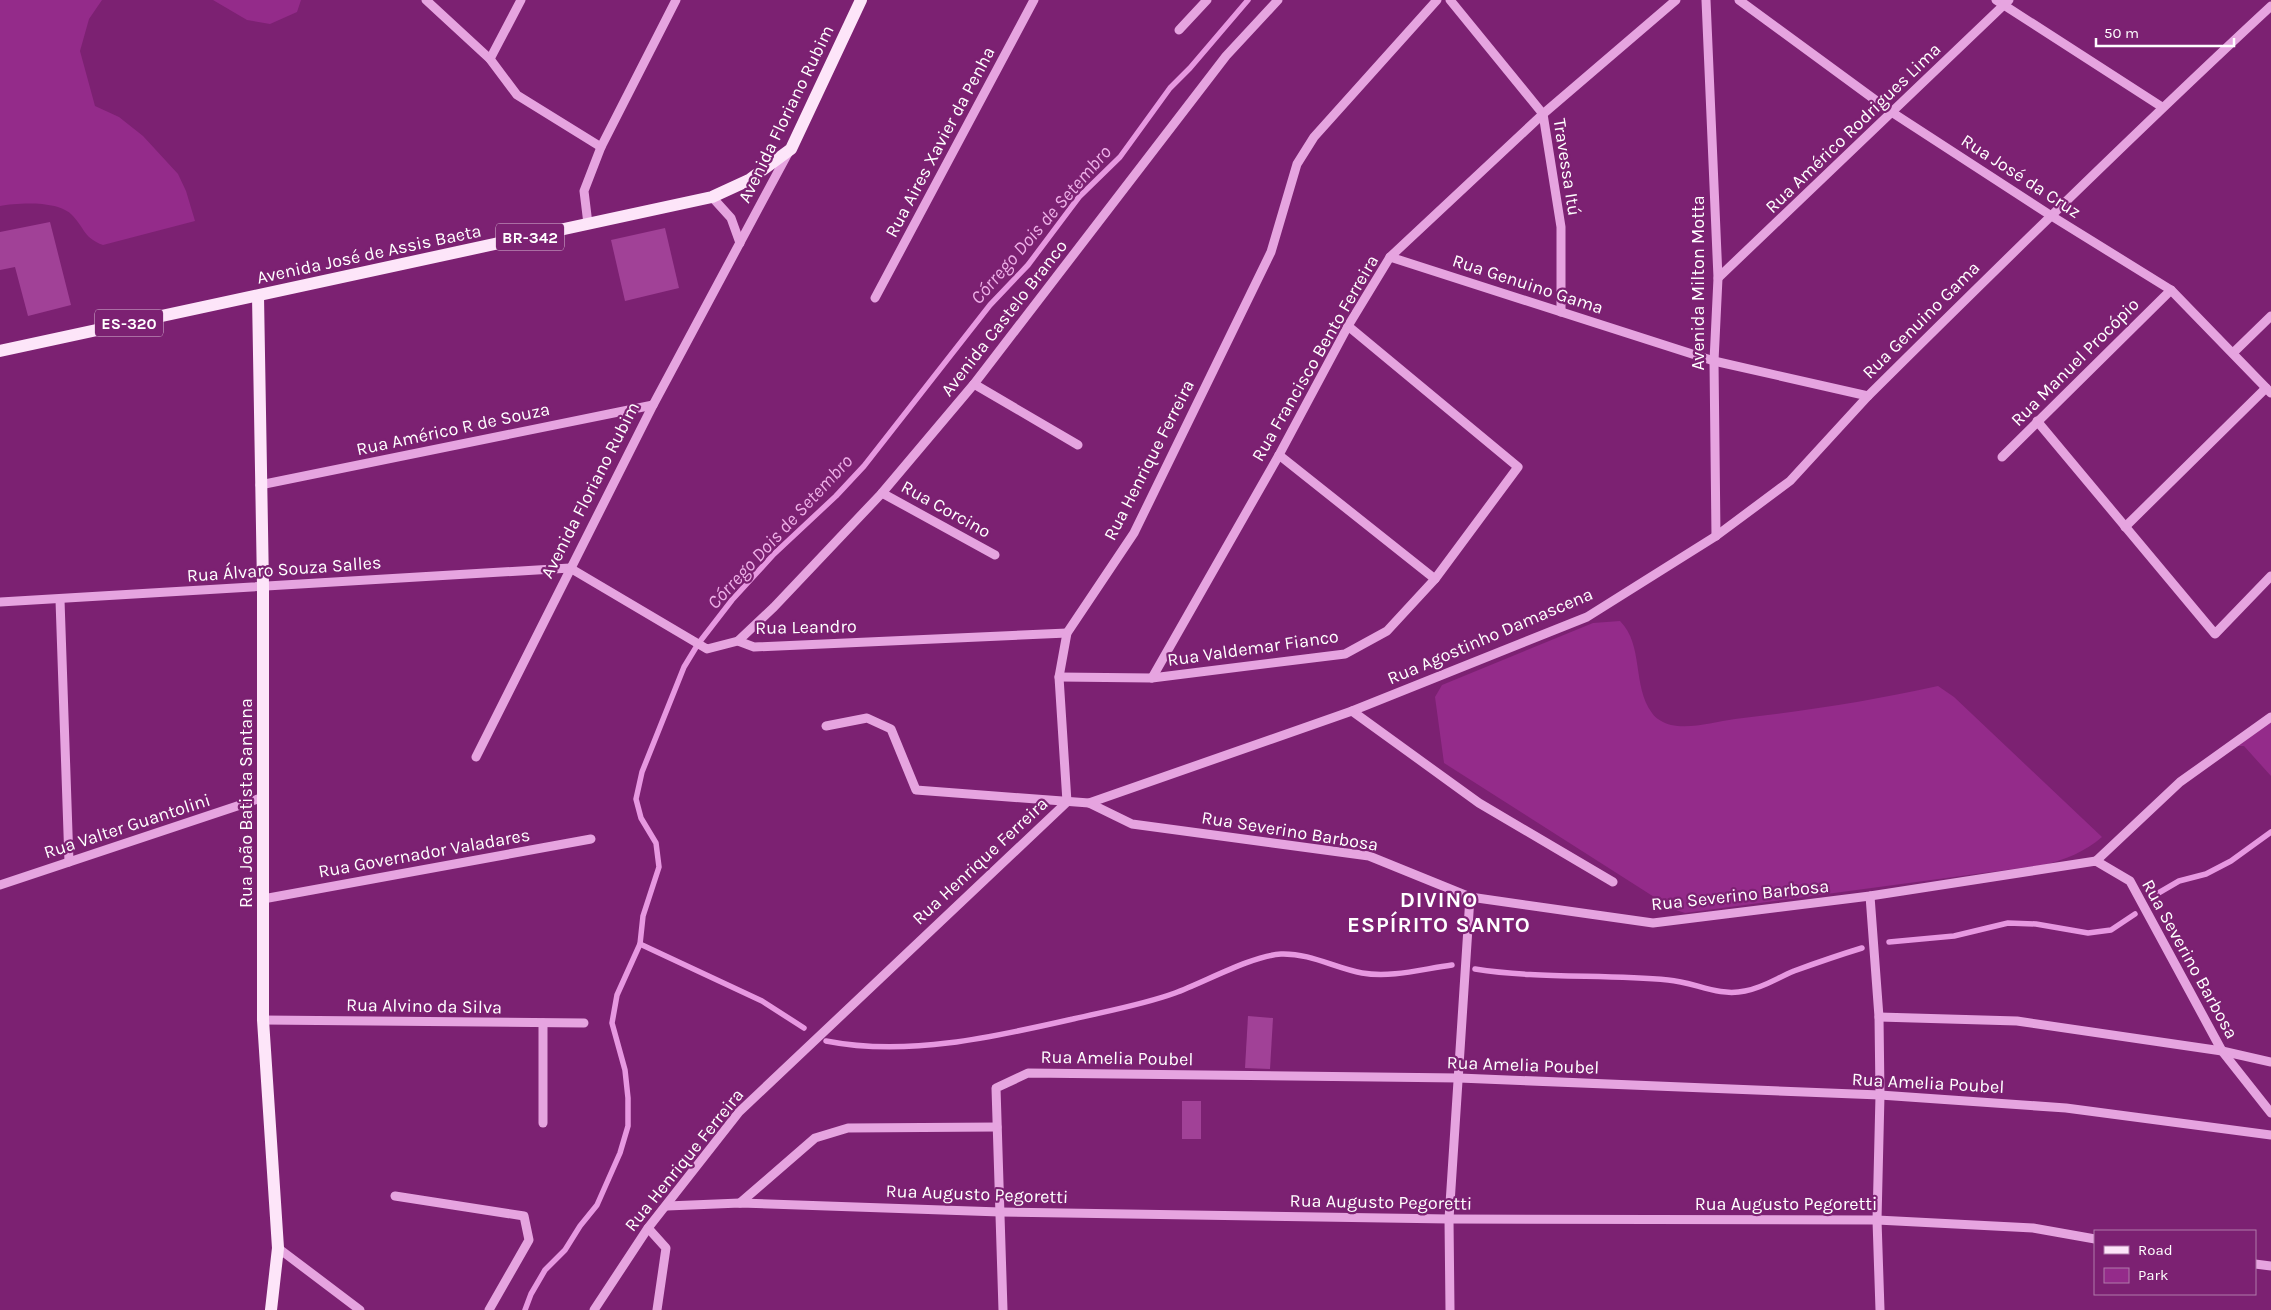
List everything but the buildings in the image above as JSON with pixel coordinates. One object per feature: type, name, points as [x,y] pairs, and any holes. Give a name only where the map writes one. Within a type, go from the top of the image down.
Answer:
[{"type":"main road","name":"Avenida Floriano Rubim","points":[[791,149],[862,0]]},
{"type":"main road","name":"Avenida José de Assis Baeta","points":[[0,351],[712,197],[749,180],[791,149]]},
{"type":"main road","name":"Rua João Batista Santana","points":[[258,296],[263,586],[263,1020],[278,1248],[271,1310]]},
{"type":"street","points":[[426,0],[490,59],[517,95],[601,148]]},
{"type":"street","points":[[490,59],[521,0]]},
{"type":"street","points":[[588,224],[584,190],[601,148],[676,0]]},
{"type":"street","name":"Rua Aires Xavier da Penha","points":[[875,298],[1034,0]]},
{"type":"street","points":[[1179,30],[1206,0]]},
{"type":"street","name":"Avenida Castelo Branco","points":[[738,641],[882,493],[974,384],[1226,56],[1278,0]]},
{"type":"street","name":"Rua Henrique Ferreira","points":[[594,1310],[648,1228],[739,1112],[1066,802],[1059,677],[1067,633],[1134,533],[1271,252],[1297,164],[1314,138],[1437,0]]},
{"type":"street","name":"Travessa Itú","points":[[1450,0],[1543,114],[1561,227],[1561,312]]},
{"type":"street","name":"Rua Francisco Bento Ferreira","points":[[1152,678],[1279,455],[1348,326],[1390,257],[1543,114],[1676,0]]},
{"type":"street","name":"Avenida Milton Motta","points":[[1706,0],[1718,278],[1714,361],[1716,536]]},
{"type":"street","name":"Rua José da Cruz","points":[[1739,0],[1893,113],[2050,215],[2171,290],[2268,390]]},
{"type":"street","points":[[1996,0],[2007,3],[2162,107]]},
{"type":"street","name":"Rua Américo Rodrigues Lima","points":[[1718,278],[2007,3]]},
{"type":"street","name":"Rua Genuino Gama","points":[[1390,257],[1714,361],[1868,396],[2050,215],[2162,107],[2271,6]]},
{"type":"street","name":"Avenida Floriano Rubim","points":[[476,756],[653,405],[791,149]]},
{"type":"street","name":"Avenida Floriano Rubim","points":[[712,197],[731,218],[740,243]]},
{"type":"street","name":"Rua Manuel Procópio","points":[[2002,457],[2171,290]]},
{"type":"street","points":[[2233,353],[2271,316]]},
{"type":"street","name":"Rua Valdemar Fianco","points":[[1059,677],[1152,678],[1345,654],[1387,631],[1435,579],[1518,467],[1348,326]]},
{"type":"street","points":[[974,384],[1078,446]]},
{"type":"street","points":[[2126,527],[2268,390]]},
{"type":"street","name":"Rua Agostinho Damascena","points":[[826,726],[866,718],[891,730],[916,790],[1089,803],[1352,711],[1587,617],[1716,536],[1790,481],[1868,396]]},
{"type":"street","name":"Rua Américo R de Souza","points":[[260,485],[653,405]]},
{"type":"street","points":[[2037,421],[2215,634],[2271,576]]},
{"type":"street","points":[[1279,455],[1435,579]]},
{"type":"street","name":"Rua Corcino","points":[[882,493],[995,555]]},
{"type":"street","name":"Rua Leandro","points":[[570,568],[707,649],[738,641],[754,647],[1067,633]]},
{"type":"street","name":"Rua Álvaro Souza Salles","points":[[0,602],[60,600],[570,568]]},
{"type":"street","points":[[60,600],[69,862]]},
{"type":"street","points":[[1352,711],[1479,803],[1613,882]]},
{"type":"street","points":[[2096,861],[2180,782],[2271,717]]},
{"type":"street","name":"Rua Valter Guantolini","points":[[0,885],[264,797]]},
{"type":"street","name":"Rua Severino Barbosa","points":[[1089,803],[1132,824],[1369,856],[1470,897],[1653,923],[1870,896],[2096,861],[2130,881],[2222,1051],[2271,1113]]},
{"type":"street","name":"Rua Governador Valadares","points":[[263,899],[591,839]]},
{"type":"street","points":[[1870,896],[1879,1017],[1880,1096],[1877,1220],[1880,1310]]},
{"type":"street","points":[[1450,1310],[1449,1219],[1470,897]]},
{"type":"street","points":[[1879,1017],[2017,1022],[2222,1051],[2271,1062]]},
{"type":"street","name":"Rua Alvino da Silva","points":[[263,1020],[584,1023]]},
{"type":"street","points":[[543,1023],[543,1122]]},
{"type":"street","name":"Rua Amelia Poubel","points":[[1003,1310],[996,1088],[1028,1073],[1459,1078],[1880,1096],[2066,1108],[2271,1135]]},
{"type":"street","points":[[740,1203],[815,1138],[848,1128],[997,1127]]},
{"type":"street","points":[[395,1196],[524,1216],[529,1240],[488,1310]]},
{"type":"street","name":"Rua Augusto Pegoretti","points":[[667,1206],[740,1203],[1000,1212],[1449,1219],[1877,1220],[2033,1228],[2094,1240]]},
{"type":"street","points":[[648,1228],[666,1248],[658,1310]]},
{"type":"street","points":[[278,1248],[360,1310]]},
{"type":"street","points":[[2256,1264],[2271,1266]]},
{"type":"green space","points":[[0,0],[102,0],[89,19],[80,51],[95,106],[119,117],[143,136],[178,174],[186,191],[195,221],[103,245],[88,236],[73,216],[58,207],[38,204],[0,206]]},
{"type":"green space","points":[[213,0],[301,0],[297,12],[270,24],[247,20]]},
{"type":"green space","points":[[1620,621],[1632,642],[1646,702],[1654,715],[1666,723],[1679,726],[1703,725],[1837,705],[1938,686],[1954,697],[2102,837],[2089,847],[2075,854],[2044,865],[1685,913],[1673,909],[1444,763],[1435,697],[1442,685],[1593,623]]},
{"type":"green space","points":[[2271,721],[2271,776],[2244,746],[2235,746]]},
{"type":"waterway","name":"Córrego Dois de Setembro","points":[[525,1310],[531,1294],[545,1270],[565,1250],[580,1226],[597,1205],[620,1153],[628,1126],[625,1070],[612,1023],[617,995],[640,944],[643,916],[659,867],[656,843],[641,818],[636,799],[642,772],[684,667],[698,644],[732,600],[774,554],[836,496],[864,466],[990,305],[1028,265],[1079,197],[1120,157],[1170,88],[1190,68],[1248,0]]},
{"type":"waterway","points":[[2155,895],[2179,881],[2206,874],[2231,861],[2271,832]]},
{"type":"waterway","points":[[1889,942],[1954,936],[2008,923],[2036,924],[2088,933],[2111,930],[2135,914]]},
{"type":"waterway","points":[[640,944],[762,1001],[804,1028]]},
{"type":"waterway","points":[[1475,969],[1523,974],[1668,980],[1715,991],[1735,992],[1758,988],[1794,971],[1862,948]]},
{"type":"waterway","points":[[826,1041],[888,1047],[919,1046],[981,1038],[1150,1001],[1175,993],[1242,964],[1281,954],[1312,958],[1352,971],[1373,974],[1396,974],[1452,965]]},
{"type":"district","name":"DIVINO ESPÍRITO SANTO","points":[[1439,912]]}]
